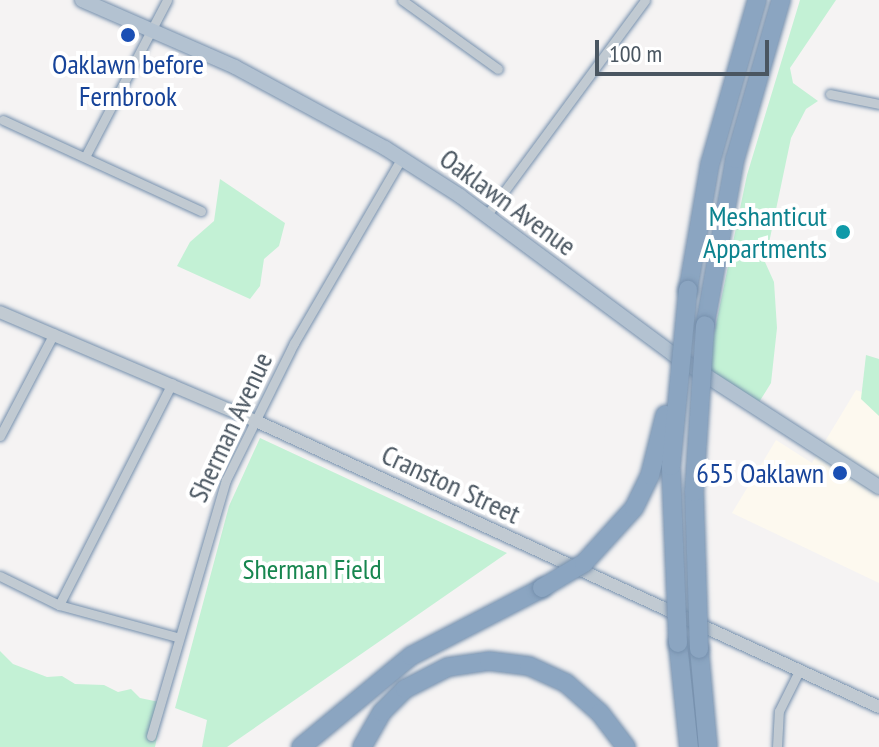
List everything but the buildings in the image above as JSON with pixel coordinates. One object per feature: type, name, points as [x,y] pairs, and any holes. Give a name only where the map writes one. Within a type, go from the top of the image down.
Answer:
[{"type":"highway","points":[[301,747],[411,656],[542,588],[600,548],[646,487],[688,290],[710,164],[757,0]]},
{"type":"highway","points":[[708,747],[704,651],[694,543],[705,325],[735,159],[781,0]]},
{"type":"highway","points":[[688,290],[671,466],[678,643],[689,747]]},
{"type":"highway","points":[[704,651],[720,747]]},
{"type":"highway","points":[[362,747],[382,712],[413,684],[448,667],[489,661],[529,666],[566,683],[600,713],[626,747]]},
{"type":"main road","name":"Oaklawn Avenue","points":[[82,0],[235,67],[401,159],[486,216],[674,355],[879,487]]},
{"type":"street","points":[[85,157],[167,0]]},
{"type":"street","points":[[402,0],[498,69]]},
{"type":"street","points":[[486,216],[645,0]]},
{"type":"street","points":[[830,94],[879,104]]},
{"type":"street","points":[[3,120],[201,211]]},
{"type":"street","name":"Sherman Avenue","points":[[151,736],[216,505],[256,421],[401,159]]},
{"type":"street","name":"Cranston Street","points":[[0,312],[172,383],[879,707]]},
{"type":"street","points":[[0,436],[54,333]]},
{"type":"street","points":[[59,605],[172,383]]},
{"type":"street","points":[[0,576],[59,605],[177,637]]},
{"type":"street","points":[[777,747],[779,711],[799,671]]},
{"type":"shaded area","points":[[856,390],[879,398],[879,583],[732,513],[776,440],[812,463]]},
{"type":"green space","points":[[800,0],[836,0],[790,68],[793,83],[818,101],[806,109],[791,138],[765,262],[774,282],[777,328],[771,383],[756,407],[706,372],[747,175]]},
{"type":"green space","points":[[220,179],[285,223],[279,246],[264,259],[260,286],[250,299],[177,266],[190,242],[214,221]]},
{"type":"green space","points":[[866,355],[879,359],[879,416],[861,399]]},
{"type":"green space","name":"Sherman Field","points":[[260,438],[507,553],[227,747],[202,747],[207,720],[175,708],[229,506]]},
{"type":"green space","points":[[0,651],[13,664],[47,677],[62,676],[75,684],[104,685],[118,692],[131,689],[140,698],[164,703],[155,747],[0,747]]},
{"type":"place","name":"Oaklawn before Fernbrook","points":[[128,35]]},
{"type":"place","name":"Meshanticut Appartments","points":[[843,232]]},
{"type":"place","name":"655 Oaklawn","points":[[840,473]]}]
